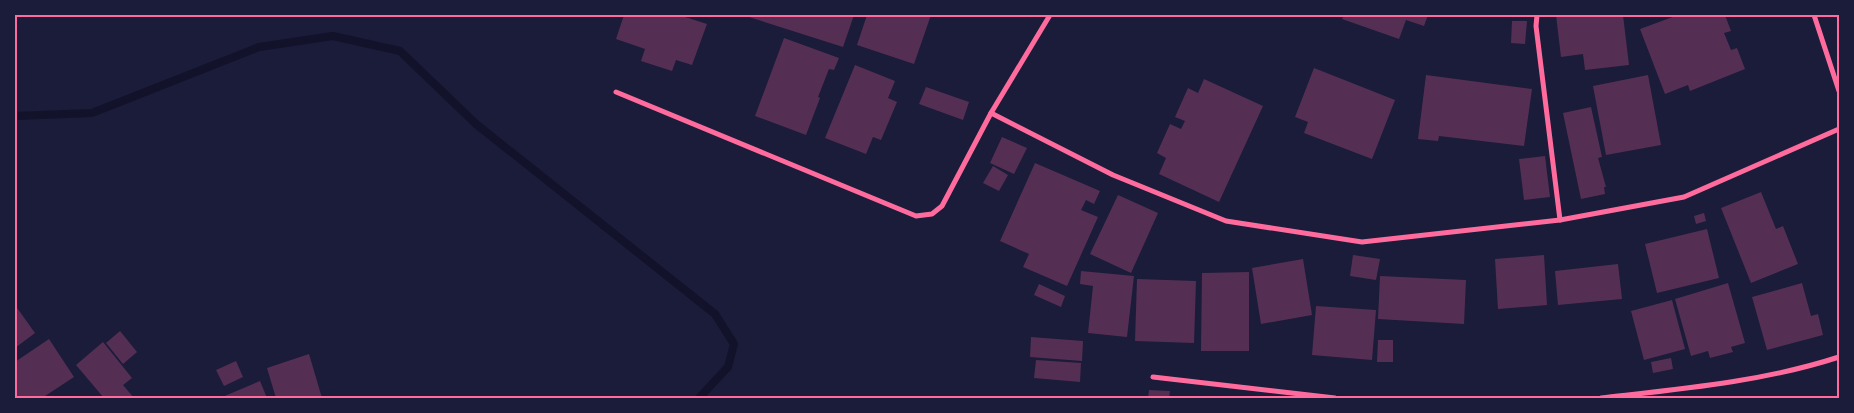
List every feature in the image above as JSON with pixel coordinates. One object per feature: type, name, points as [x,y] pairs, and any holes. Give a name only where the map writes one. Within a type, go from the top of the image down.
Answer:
[{"type":"street","points":[[616,92],[916,216],[932,214],[942,206],[991,113],[1050,15]]},
{"type":"street","points":[[1537,15],[1536,26],[1560,220]]},
{"type":"street","points":[[1814,15],[1838,80],[1839,91]]},
{"type":"street","points":[[991,113],[1113,175],[1226,221],[1362,242],[1560,220],[1684,197],[1839,129]]},
{"type":"street","points":[[1601,398],[1707,387],[1755,378],[1839,357]]},
{"type":"street","points":[[1153,377],[1334,398]]},
{"type":"building","points":[[624,15],[679,15],[707,24],[692,65],[676,60],[672,71],[641,61],[645,49],[616,39]]},
{"type":"building","points":[[750,15],[854,15],[843,47],[749,17]]},
{"type":"building","points":[[867,15],[931,15],[914,64],[857,45]]},
{"type":"building","points":[[1344,15],[1428,15],[1424,26],[1406,20],[1399,39],[1342,19]]},
{"type":"building","points":[[1556,15],[1623,15],[1629,65],[1585,70],[1583,54],[1561,57]]},
{"type":"building","points":[[1678,15],[1725,15],[1731,31],[1724,33],[1731,50],[1737,48],[1745,69],[1690,91],[1688,85],[1665,94],[1640,29]]},
{"type":"building","points":[[1512,21],[1527,21],[1525,44],[1511,43]]},
{"type":"building","points":[[784,38],[839,58],[834,70],[829,69],[806,135],[755,116]]},
{"type":"building","points":[[855,65],[895,81],[888,98],[897,102],[881,140],[873,137],[866,154],[825,138]]},
{"type":"building","points":[[1314,68],[1395,100],[1372,159],[1304,133],[1308,122],[1295,117]]},
{"type":"building","points":[[1426,75],[1532,89],[1524,146],[1439,136],[1438,141],[1418,139]]},
{"type":"building","points":[[1648,75],[1661,145],[1606,155],[1593,86]]},
{"type":"building","points":[[1204,79],[1263,106],[1219,202],[1159,174],[1166,158],[1157,153],[1170,124],[1181,129],[1185,121],[1175,117],[1188,88],[1198,93]]},
{"type":"building","points":[[926,87],[969,102],[963,120],[919,104]]},
{"type":"building","points":[[1591,107],[1602,157],[1598,158],[1606,187],[1604,187],[1605,194],[1581,199],[1563,113]]},
{"type":"building","points":[[1002,137],[1027,148],[1014,174],[990,163]]},
{"type":"building","points":[[1545,156],[1550,197],[1524,200],[1519,159]]},
{"type":"building","points":[[1035,163],[1100,191],[1094,204],[1086,200],[1081,210],[1098,217],[1067,286],[1023,267],[1029,254],[1000,241]]},
{"type":"building","points":[[993,166],[1008,175],[999,191],[983,183]]},
{"type":"building","points":[[1761,192],[1776,229],[1783,226],[1798,264],[1751,283],[1721,208]]},
{"type":"building","points":[[1118,195],[1158,213],[1131,273],[1090,254]]},
{"type":"building","points":[[1704,213],[1706,221],[1696,224],[1694,216]]},
{"type":"building","points":[[1707,229],[1719,278],[1657,293],[1645,244]]},
{"type":"building","points":[[1353,255],[1380,259],[1376,280],[1350,276]]},
{"type":"building","points":[[1544,255],[1547,305],[1498,309],[1495,259]]},
{"type":"building","points":[[1303,259],[1312,315],[1261,324],[1252,268]]},
{"type":"building","points":[[1618,264],[1622,299],[1558,305],[1555,271]]},
{"type":"building","points":[[1081,271],[1134,276],[1127,337],[1088,333],[1093,286],[1080,284]]},
{"type":"building","points":[[1249,272],[1249,351],[1201,351],[1202,273]]},
{"type":"building","points":[[1380,276],[1466,280],[1464,324],[1378,319]]},
{"type":"building","points":[[1137,279],[1196,281],[1194,343],[1135,341]]},
{"type":"building","points":[[1728,283],[1745,343],[1731,347],[1733,352],[1710,358],[1708,351],[1691,356],[1675,299]]},
{"type":"building","points":[[1802,283],[1811,316],[1818,314],[1823,335],[1767,350],[1752,297]]},
{"type":"building","points":[[1039,284],[1065,296],[1061,307],[1034,295]]},
{"type":"building","points":[[1672,300],[1685,349],[1644,360],[1631,311]]},
{"type":"building","points":[[15,305],[35,333],[15,348]]},
{"type":"building","points":[[1316,306],[1376,310],[1372,360],[1312,355]]},
{"type":"building","points":[[120,331],[137,352],[123,364],[106,343]]},
{"type":"building","points":[[1031,337],[1083,341],[1082,361],[1030,357]]},
{"type":"building","points":[[49,339],[74,377],[42,398],[15,398],[15,362]]},
{"type":"building","points":[[1378,340],[1393,340],[1393,362],[1377,362]]},
{"type":"building","points":[[103,342],[132,378],[123,385],[134,398],[104,398],[76,365]]},
{"type":"building","points":[[309,354],[322,398],[276,398],[267,368]]},
{"type":"building","points":[[1671,358],[1673,369],[1653,373],[1651,362]]},
{"type":"building","points":[[1036,360],[1081,363],[1080,382],[1034,378]]},
{"type":"building","points":[[236,361],[243,377],[224,386],[216,370]]},
{"type":"building","points":[[260,381],[267,398],[220,398]]},
{"type":"building","points":[[1149,390],[1170,391],[1169,398],[1148,398]]},
{"type":"waterway","points":[[15,116],[92,113],[259,47],[333,36],[400,51],[476,124],[715,314],[734,344],[728,367],[699,398]]}]
